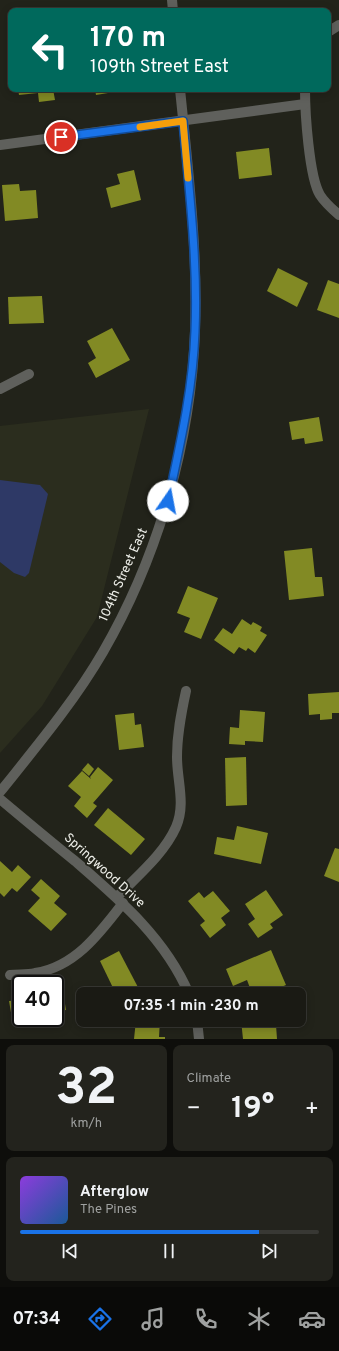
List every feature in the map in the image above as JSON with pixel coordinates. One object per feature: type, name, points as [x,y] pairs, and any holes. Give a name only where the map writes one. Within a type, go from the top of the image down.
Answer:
[{"type":"street","name":"104th Street East","points":[[0,792],[50,730],[103,652],[129,603],[151,552],[168,501],[189,399],[195,330],[196,278],[180,92]]},
{"type":"street","points":[[305,92],[304,104],[314,178],[320,194],[330,208],[339,215]]},
{"type":"street","points":[[0,145],[304,104]]},
{"type":"street","points":[[0,389],[29,374]]},
{"type":"street","points":[[10,975],[36,973],[65,963],[94,941],[120,900],[168,843],[177,826],[180,814],[181,794],[177,759],[178,725],[186,691]]},
{"type":"street","name":"Springwood Drive","points":[[0,799],[120,900],[153,935],[170,956],[181,974],[186,987]]},
{"type":"street","points":[[198,1027],[199,1039]]},
{"type":"shaded area","points":[[149,409],[97,617],[42,706],[0,753],[0,426]]},
{"type":"shaded area","points":[[0,480],[40,485],[48,494],[29,573],[25,577],[14,573],[0,562]]},
{"type":"building","points":[[18,92],[54,92],[55,100],[39,102],[38,93],[19,95]]},
{"type":"building","points":[[96,92],[114,92],[96,95]]},
{"type":"building","points":[[269,148],[272,175],[239,179],[236,152]]},
{"type":"building","points":[[134,170],[141,200],[111,208],[106,188],[120,184],[117,174]]},
{"type":"building","points":[[19,184],[20,191],[36,190],[38,218],[5,221],[2,185]]},
{"type":"building","points":[[278,268],[308,283],[297,307],[267,291]]},
{"type":"building","points":[[328,280],[339,284],[339,318],[317,310]]},
{"type":"building","points":[[42,296],[44,323],[9,324],[8,297]]},
{"type":"building","points":[[112,328],[130,360],[96,378],[88,363],[96,358],[87,341]]},
{"type":"building","points":[[319,417],[323,441],[305,444],[304,438],[292,440],[289,422]]},
{"type":"building","points":[[312,548],[315,577],[322,577],[324,596],[289,600],[284,551]]},
{"type":"building","points":[[188,586],[218,598],[201,639],[184,632],[190,618],[177,613]]},
{"type":"building","points":[[242,619],[251,625],[253,622],[262,627],[260,631],[267,635],[255,653],[248,648],[246,651],[239,647],[234,654],[214,640],[223,628],[232,634]]},
{"type":"building","points":[[339,692],[339,713],[332,713],[332,719],[320,720],[320,714],[309,715],[308,694]]},
{"type":"building","points":[[240,710],[265,712],[263,742],[245,741],[245,745],[229,744],[230,727],[239,728]]},
{"type":"building","points":[[134,713],[135,725],[141,724],[144,747],[119,750],[115,715]]},
{"type":"building","points":[[246,757],[247,805],[226,806],[225,758]]},
{"type":"building","points":[[88,763],[94,769],[89,776],[82,770]]},
{"type":"building","points":[[98,767],[113,780],[93,803],[97,806],[87,818],[74,806],[81,797],[68,786],[82,771],[91,779],[90,777]]},
{"type":"building","points":[[108,808],[145,839],[131,855],[94,825]]},
{"type":"building","points":[[237,826],[268,833],[261,864],[214,854],[217,837],[234,840]]},
{"type":"building","points":[[335,848],[339,849],[339,882],[324,876]]},
{"type":"building","points":[[0,861],[12,872],[18,865],[31,877],[17,892],[12,888],[4,897],[0,893]]},
{"type":"building","points":[[41,879],[60,896],[54,903],[67,914],[51,931],[28,911],[40,898],[31,890]]},
{"type":"building","points":[[266,890],[283,915],[270,924],[273,928],[258,938],[248,924],[255,919],[245,904]]},
{"type":"building","points":[[213,891],[230,911],[221,918],[226,925],[210,938],[200,925],[205,921],[188,901],[199,892],[204,898]]},
{"type":"building","points":[[271,950],[286,985],[281,987],[250,987],[247,980],[233,986],[226,969]]},
{"type":"building","points":[[119,951],[138,987],[113,987],[100,961]]},
{"type":"building","points":[[64,998],[66,1010],[64,1010]]},
{"type":"building","points":[[9,1001],[12,1001],[12,1018]]},
{"type":"building","points":[[135,1027],[160,1027],[159,1037],[165,1037],[165,1039],[134,1039]]},
{"type":"building","points":[[242,1027],[276,1027],[277,1039],[243,1039]]},
{"type":"slow traffic","points":[[140,127],[183,121],[188,178]]},
{"type":"route","points":[[61,137],[183,121],[196,278],[195,330],[189,399],[168,501]]}]
